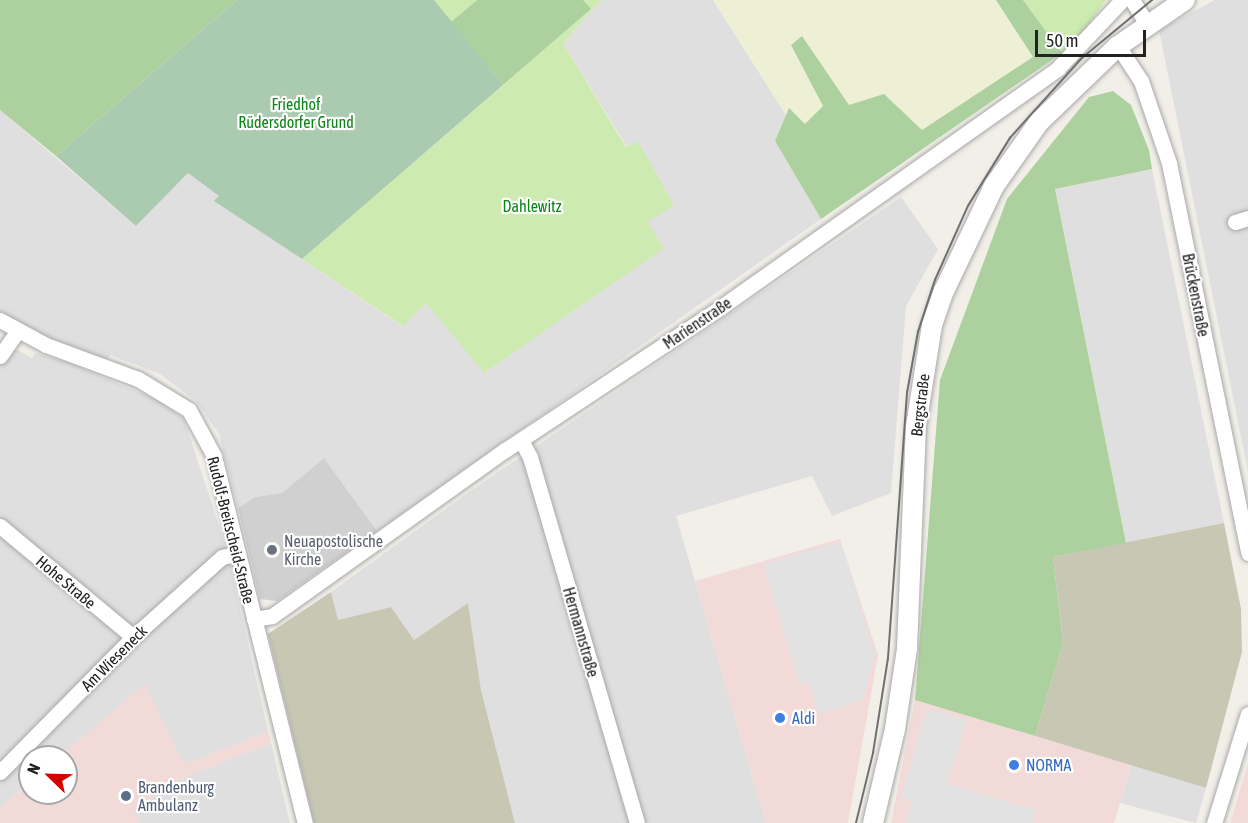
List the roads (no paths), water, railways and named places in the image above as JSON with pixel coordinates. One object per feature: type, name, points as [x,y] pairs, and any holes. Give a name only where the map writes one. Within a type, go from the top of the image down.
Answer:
[{"type":"street","name":"Marienstraße","points":[[254,619],[272,616],[506,450],[522,442],[1058,68],[1122,0]]},
{"type":"street","points":[[1132,0],[1147,24]]},
{"type":"street","points":[[1118,46],[1185,0]]},
{"type":"street","name":"Brückenstraße","points":[[1118,46],[1137,71],[1165,147],[1248,553]]},
{"type":"street","name":"Bergstraße","points":[[873,823],[896,729],[907,649],[915,446],[932,325],[974,222],[1016,152],[1065,94],[1118,46]]},
{"type":"street","name":"Rudolf-Breitscheid-Straße","points":[[0,320],[17,332],[138,379],[189,410],[214,456],[235,554],[254,619],[304,823]]},
{"type":"street","points":[[0,356],[17,332]]},
{"type":"street","name":"Hermannstraße","points":[[522,442],[530,457],[637,823]]},
{"type":"street","name":"Hohe Straße","points":[[0,526],[133,638]]},
{"type":"street","name":"Am Wieseneck","points":[[0,772],[133,638],[222,557],[235,554]]},
{"type":"street","points":[[1214,823],[1245,734],[1248,714]]},
{"type":"tram line","points":[[856,823],[873,753],[888,658],[907,393],[918,332],[935,280],[968,206],[1010,138],[1082,58],[1152,0]]},
{"type":"place","name":"Neuapostolische Kirche","points":[[272,550]]},
{"type":"place","name":"Aldi","points":[[780,718]]},
{"type":"place","name":"NORMA","points":[[1014,765]]},
{"type":"place","name":"Brandenburg Ambulanz","points":[[126,796]]},
{"type":"park label","name":"Friedhof Rüdersdorfer Grund","points":[[296,113]]},
{"type":"park label","name":"Dahlewitz","points":[[532,206]]}]
